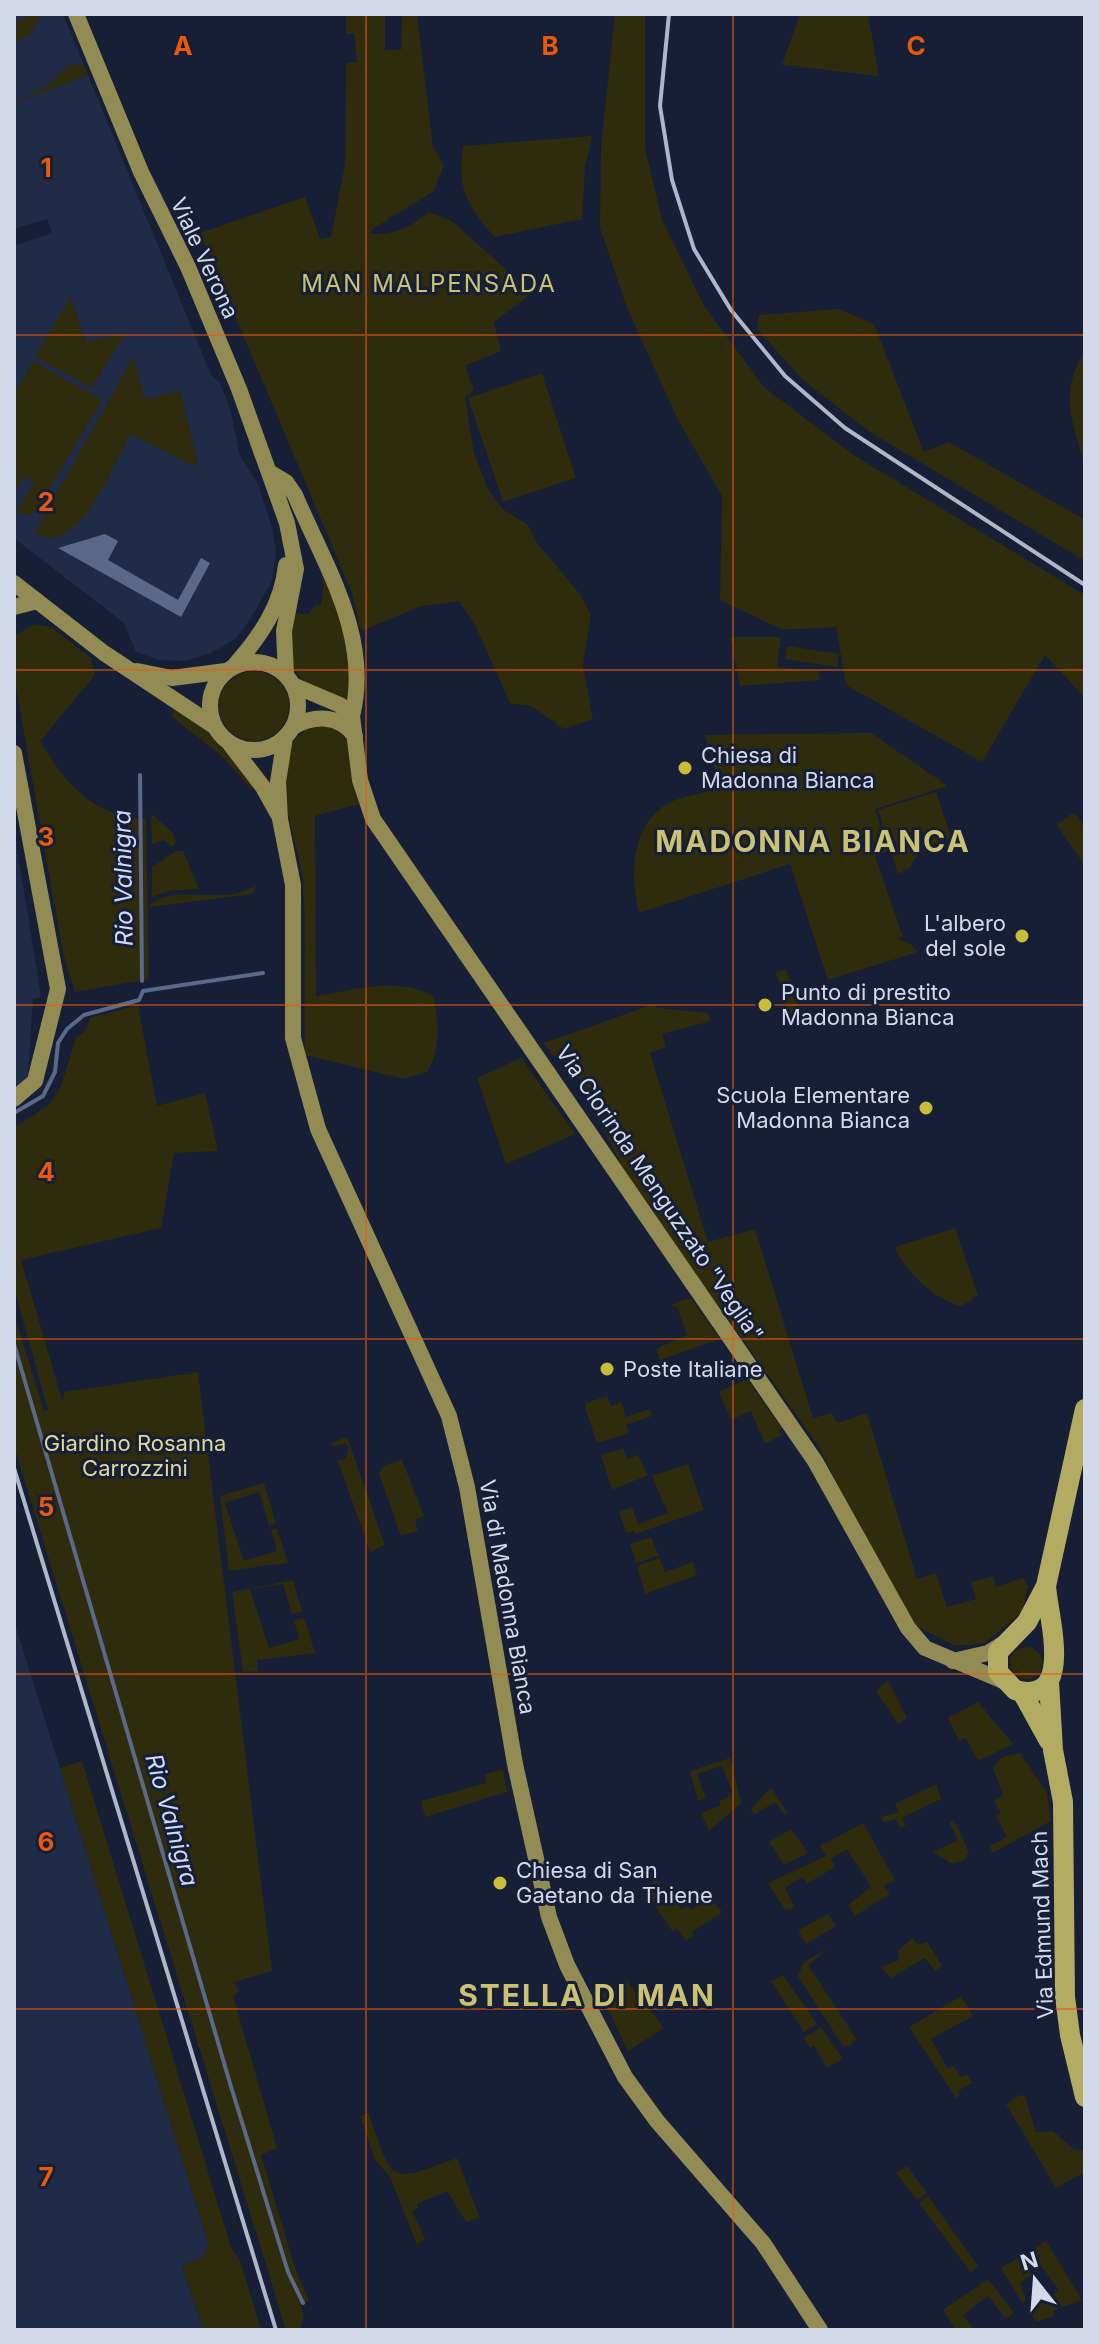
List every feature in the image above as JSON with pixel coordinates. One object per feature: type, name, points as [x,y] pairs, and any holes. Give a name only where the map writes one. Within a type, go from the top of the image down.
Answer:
[{"type":"main road","name":"Viale Verona","points":[[76,14],[141,172],[188,267],[271,473],[287,523],[296,569],[284,631],[289,680]]},
{"type":"main road","name":"Via Clorinda Menguzzato \"Veglia\"","points":[[271,473],[286,482],[295,495],[350,621],[355,659],[352,716],[365,799],[401,862],[815,1461],[908,1628],[925,1648],[1022,1692]]},
{"type":"main road","name":"Viale Verona","points":[[230,669],[258,639],[276,605],[286,572],[287,523]]},
{"type":"main road","points":[[14,583],[129,669],[214,726],[229,743],[251,750],[263,749],[319,718],[334,720],[355,736]]},
{"type":"main road","points":[[14,607],[37,601]]},
{"type":"main road","points":[[129,669],[172,678],[260,662],[340,705],[352,716]]},
{"type":"main road","points":[[214,726],[210,703],[212,691],[230,669]]},
{"type":"main road","points":[[289,680],[298,707],[289,732]]},
{"type":"main road","name":"Via di Madonna Bianca","points":[[289,732],[278,782],[280,819],[293,885],[293,1038],[318,1129],[449,1416],[467,1487],[517,1775],[549,1917],[567,1965],[625,2077],[651,2114],[763,2243],[820,2330]]},
{"type":"main road","name":"Via di Madonna Bianca","points":[[229,743],[263,787],[280,819]]},
{"type":"main road","points":[[14,753],[58,989],[35,1081],[14,1099]]},
{"type":"main road","points":[[1022,1692],[1032,1692],[1049,1682],[1056,1666],[1046,1586],[1085,1409]]},
{"type":"main road","points":[[1003,1681],[996,1662],[1046,1586]]},
{"type":"main road","points":[[952,1662],[988,1653],[1010,1639],[1041,1636],[1052,1648]]},
{"type":"main road","name":"Via Edmund Mach","points":[[1049,1682],[1053,1750],[1063,1802],[1065,1997],[1070,2035],[1085,2097]]},
{"type":"main road","name":"Via Edmund Mach","points":[[1022,1692],[1053,1750]]},
{"type":"shaded area","points":[[14,14],[63,14],[211,375],[220,383],[230,408],[240,456],[258,484],[272,527],[276,551],[272,581],[249,621],[235,639],[211,653],[186,661],[160,660],[136,652],[124,623],[14,538],[14,246],[52,233],[47,219],[14,229]]},
{"type":"shaded area","points":[[105,534],[118,541],[108,560],[178,600],[201,558],[210,563],[181,617],[58,548]]},
{"type":"shaded area","points":[[14,829],[41,997],[33,999],[28,1075],[14,1089]]},
{"type":"shaded area","points":[[14,1621],[209,2245],[202,2257],[182,2266],[204,2330],[14,2330]]},
{"type":"green space","points":[[30,14],[41,14],[32,32],[14,44],[14,23]]},
{"type":"green space","points":[[346,14],[385,14],[385,50],[401,50],[402,14],[417,14],[433,147],[444,165],[434,191],[371,230],[371,234],[402,229],[429,212],[452,221],[532,293],[494,322],[501,351],[465,366],[474,390],[465,398],[474,453],[489,491],[504,510],[528,525],[537,543],[579,593],[591,615],[583,665],[593,719],[564,729],[531,706],[510,703],[476,627],[459,601],[419,607],[361,631],[352,593],[200,233],[305,197],[320,239],[331,237],[345,164],[346,63],[357,62],[354,34],[346,34]]},
{"type":"green space","points":[[615,14],[645,14],[645,148],[662,219],[704,306],[764,387],[855,456],[1085,595],[1085,698],[1045,655],[982,762],[846,685],[836,627],[783,630],[720,600],[722,496],[678,420],[627,308],[600,228],[601,146]]},
{"type":"green space","points":[[800,14],[868,14],[879,76],[782,65]]},
{"type":"green space","points":[[71,64],[84,65],[88,75],[14,103],[47,86]]},
{"type":"green space","points":[[592,136],[585,168],[582,219],[494,237],[466,196],[462,175],[463,146]]},
{"type":"green space","points":[[71,296],[85,342],[124,334],[92,388],[35,357]]},
{"type":"green space","points":[[839,309],[874,324],[924,452],[949,442],[1085,520],[1085,561],[868,431],[802,379],[757,329],[759,315]]},
{"type":"green space","points":[[1085,351],[1085,466],[1070,408],[1070,394],[1072,380]]},
{"type":"green space","points":[[133,357],[145,399],[180,391],[198,463],[193,466],[131,434],[104,485],[79,522],[65,533],[50,538],[35,532]]},
{"type":"green space","points":[[33,361],[102,400],[37,510],[28,516],[16,511],[34,482],[24,476],[14,494],[14,395]]},
{"type":"green space","points":[[542,373],[576,478],[503,502],[468,398]]},
{"type":"green space","points":[[325,575],[346,621],[352,704],[306,682],[293,666],[293,614],[309,614],[316,605],[321,605],[324,584],[320,583]]},
{"type":"green space","points":[[35,624],[51,627],[91,658],[95,675],[40,741],[71,785],[83,795],[110,811],[146,819],[149,979],[75,992],[63,953],[14,676],[14,636]]},
{"type":"green space","points":[[730,637],[781,637],[777,667],[818,671],[820,680],[740,686]]},
{"type":"green space","points":[[787,646],[839,654],[837,667],[785,659]]},
{"type":"green space","points":[[254,671],[279,681],[289,706],[279,731],[254,741],[229,731],[219,706],[229,681]]},
{"type":"green space","points":[[175,707],[219,743],[256,786],[251,789],[222,756],[171,716]]},
{"type":"green space","points":[[324,723],[343,733],[348,740],[359,804],[315,816],[316,996],[390,986],[419,990],[433,996],[438,1035],[432,1063],[427,1072],[404,1079],[305,1055],[303,884],[286,801],[285,768],[298,736]]},
{"type":"green space","points":[[871,733],[948,786],[875,809],[888,851],[875,856],[903,937],[897,938],[911,944],[918,952],[828,980],[790,864],[639,913],[634,886],[635,857],[638,843],[651,818],[674,801],[720,788],[705,735]]},
{"type":"green space","points":[[936,792],[951,838],[922,848],[908,869],[898,874],[878,810]]},
{"type":"green space","points":[[151,813],[173,833],[176,842],[172,847],[164,840],[152,844]]},
{"type":"green space","points":[[1073,813],[1084,830],[1085,866],[1057,825]]},
{"type":"green space","points":[[176,851],[183,851],[199,889],[169,891],[152,897],[152,867]]},
{"type":"green space","points":[[257,883],[252,894],[150,907],[151,903],[164,897],[234,894]]},
{"type":"green space","points":[[786,969],[802,1019],[792,1022],[776,973]]},
{"type":"green space","points":[[654,1004],[658,1008],[708,1013],[711,1021],[662,1034],[666,1047],[650,1053],[708,1242],[755,1229],[813,1418],[832,1413],[837,1423],[867,1413],[917,1579],[936,1573],[947,1607],[976,1599],[971,1582],[993,1576],[996,1587],[1023,1578],[1028,1586],[1022,1612],[985,1643],[956,1646],[911,1624],[886,1583],[818,1445],[629,1181],[575,1071],[551,1054],[544,1043]]},
{"type":"green space","name":"Giardino Rosanna Carrozzini","points":[[138,1005],[157,1106],[205,1093],[218,1151],[174,1153],[161,1228],[21,1260],[63,1403],[64,1392],[198,1372],[272,1971],[234,1982],[239,1990],[233,1996],[277,2148],[261,2155],[296,2271],[309,2300],[300,2305],[304,2315],[300,2330],[286,2330],[14,1446],[14,1314],[44,1411],[48,1410],[14,1288],[14,1128],[50,1104],[61,1086],[76,1038],[86,1030],[90,1018]]},
{"type":"green space","points":[[521,1058],[575,1134],[506,1164],[477,1078]]},
{"type":"green space","points":[[955,1228],[978,1295],[962,1306],[943,1299],[922,1284],[905,1266],[895,1247]]},
{"type":"green space","points":[[691,1299],[720,1339],[660,1360],[656,1349],[687,1335],[677,1307],[670,1306]]},
{"type":"green space","points":[[747,1379],[781,1427],[778,1430],[782,1435],[765,1444],[751,1411],[731,1420],[719,1392]]},
{"type":"green space","points":[[607,1396],[611,1406],[621,1402],[626,1417],[650,1409],[652,1416],[626,1425],[629,1433],[597,1443],[585,1407],[586,1403]]},
{"type":"green space","points":[[347,1437],[385,1545],[370,1552],[338,1461],[346,1458],[349,1448],[346,1443],[333,1447],[331,1443]]},
{"type":"green space","points":[[623,1448],[627,1459],[638,1455],[648,1475],[612,1490],[601,1455]]},
{"type":"green space","points":[[402,1460],[424,1516],[415,1520],[418,1531],[401,1536],[379,1473],[385,1465]]},
{"type":"green space","points":[[688,1464],[704,1510],[635,1534],[634,1531],[626,1533],[619,1512],[632,1507],[638,1524],[668,1513],[652,1476]]},
{"type":"green space","points":[[264,1483],[276,1523],[269,1525],[259,1492],[225,1503],[244,1561],[277,1551],[271,1530],[277,1528],[288,1563],[229,1571],[220,1496]]},
{"type":"green space","points":[[651,1537],[659,1556],[636,1563],[630,1544]]},
{"type":"green space","points":[[659,1558],[665,1572],[693,1562],[697,1575],[645,1594],[637,1566]]},
{"type":"green space","points":[[293,1580],[302,1611],[292,1614],[283,1584],[250,1589],[269,1648],[299,1639],[294,1620],[304,1618],[315,1653],[257,1660],[258,1671],[243,1672],[232,1592]]},
{"type":"green space","points":[[1026,1647],[1038,1651],[1042,1663],[1038,1675],[1026,1679],[1014,1675],[1010,1663],[1014,1651]]},
{"type":"green space","points":[[888,1680],[907,1718],[898,1724],[876,1691]]},
{"type":"green space","points":[[978,1702],[1013,1744],[978,1761],[966,1738],[959,1741],[948,1718]]},
{"type":"green space","points":[[1020,1753],[1047,1793],[1051,1821],[992,1853],[990,1846],[1007,1837],[996,1816],[1000,1813],[994,1800],[1003,1795],[993,1768],[1002,1757]]},
{"type":"green space","points":[[730,1758],[741,1803],[709,1831],[701,1813],[721,1805],[719,1801],[732,1795],[732,1791],[722,1766],[697,1774],[706,1798],[698,1801],[690,1771]]},
{"type":"green space","points":[[82,1761],[232,2250],[240,2260],[261,2330],[204,2330],[182,2266],[202,2257],[209,2245],[60,1768]]},
{"type":"green space","points":[[503,1770],[507,1792],[425,1817],[421,1801],[486,1783],[485,1774]]},
{"type":"green space","points":[[936,1784],[941,1799],[902,1818],[906,1825],[901,1828],[895,1819],[883,1822],[881,1817],[899,1812],[895,1804]]},
{"type":"green space","points":[[771,1787],[788,1814],[785,1815],[775,1802],[754,1815],[751,1809]]},
{"type":"green space","points":[[954,1820],[969,1852],[964,1860],[953,1864],[933,1852],[958,1840],[949,1822]]},
{"type":"green space","points":[[863,1823],[895,1880],[884,1886],[890,1894],[855,1916],[848,1906],[871,1886],[847,1849],[831,1859],[835,1867],[807,1884],[802,1877],[785,1888],[795,1908],[785,1910],[768,1883],[826,1856],[820,1846]]},
{"type":"green space","points":[[791,1829],[808,1853],[784,1865],[769,1842]]},
{"type":"green space","points":[[657,1878],[681,1909],[687,1906],[691,1910],[710,1897],[722,1912],[692,1932],[694,1936],[686,1941],[677,1929],[672,1931],[644,1888]]},
{"type":"green space","points":[[828,1914],[836,1926],[806,1944],[798,1930]]},
{"type":"green space","points":[[913,1938],[918,1945],[927,1942],[942,1966],[935,1971],[925,1958],[891,1978],[881,1967],[899,1960],[898,1950]]},
{"type":"green space","points":[[830,1947],[808,1965],[857,2040],[848,2046],[842,2045],[798,1976],[804,1962]]},
{"type":"green space","points":[[783,1975],[817,2024],[804,2032],[771,1981]]},
{"type":"green space","points":[[626,1980],[664,2028],[628,2051],[601,1994]]},
{"type":"green space","points":[[961,1996],[973,2016],[931,2039],[948,2069],[954,2066],[961,2077],[967,2074],[972,2083],[958,2091],[960,2096],[956,2098],[909,2027]]},
{"type":"green space","points":[[821,2027],[843,2059],[827,2068],[814,2046],[810,2048],[804,2038]]},
{"type":"green space","points":[[1020,2095],[1025,2096],[1036,2132],[1053,2131],[1074,2149],[1085,2151],[1085,2172],[1056,2188],[1006,2104]]},
{"type":"green space","points":[[368,2113],[383,2153],[395,2172],[416,2172],[457,2158],[480,2218],[466,2222],[447,2191],[417,2204],[418,2208],[412,2211],[425,2239],[417,2245],[390,2177],[375,2160],[360,2116]]},
{"type":"green space","points":[[907,2166],[927,2193],[917,2200],[896,2173]]},
{"type":"green space","points":[[928,2196],[978,2266],[971,2273],[919,2203]]},
{"type":"green space","points":[[1046,2241],[1082,2300],[1053,2311],[1054,2316],[1036,2322],[1027,2310],[1059,2290],[1042,2267],[1020,2283],[1026,2300],[1023,2304],[1001,2268]]},
{"type":"green space","points":[[988,2279],[1014,2313],[1006,2319],[988,2296],[963,2315],[974,2330],[956,2330],[943,2310]]},
{"type":"waterway","name":"Rio Valnigra","points":[[140,775],[142,981]]},
{"type":"waterway","name":"Rio Valnigra","points":[[14,1113],[43,1096],[55,1072],[58,1043],[67,1029],[84,1015],[139,1000],[143,991],[263,973]]},
{"type":"waterway","name":"Rio Valnigra","points":[[14,1344],[229,2080],[288,2272],[303,2303]]},
{"type":"railway","points":[[669,14],[660,106],[672,180],[694,249],[731,310],[785,376],[845,428],[1085,585]]},
{"type":"railway","points":[[14,1468],[276,2330]]},
{"type":"place","name":"Chiesa di Madonna Bianca","points":[[685,768]]},
{"type":"place","name":"L'albero del sole","points":[[1022,936]]},
{"type":"place","name":"Punto di prestito Madonna Bianca","points":[[765,1005]]},
{"type":"place","name":"Scuola Elementare Madonna Bianca","points":[[926,1108]]},
{"type":"place","name":"Poste Italiane","points":[[607,1369]]},
{"type":"place","name":"Chiesa di San Gaetano da Thiene","points":[[500,1883]]},
{"type":"district","name":"MAN MALPENSADA","points":[[429,283]]},
{"type":"district","name":"MADONNA BIANCA","points":[[813,841]]},
{"type":"district","name":"STELLA DI MAN","points":[[587,1995]]}]
